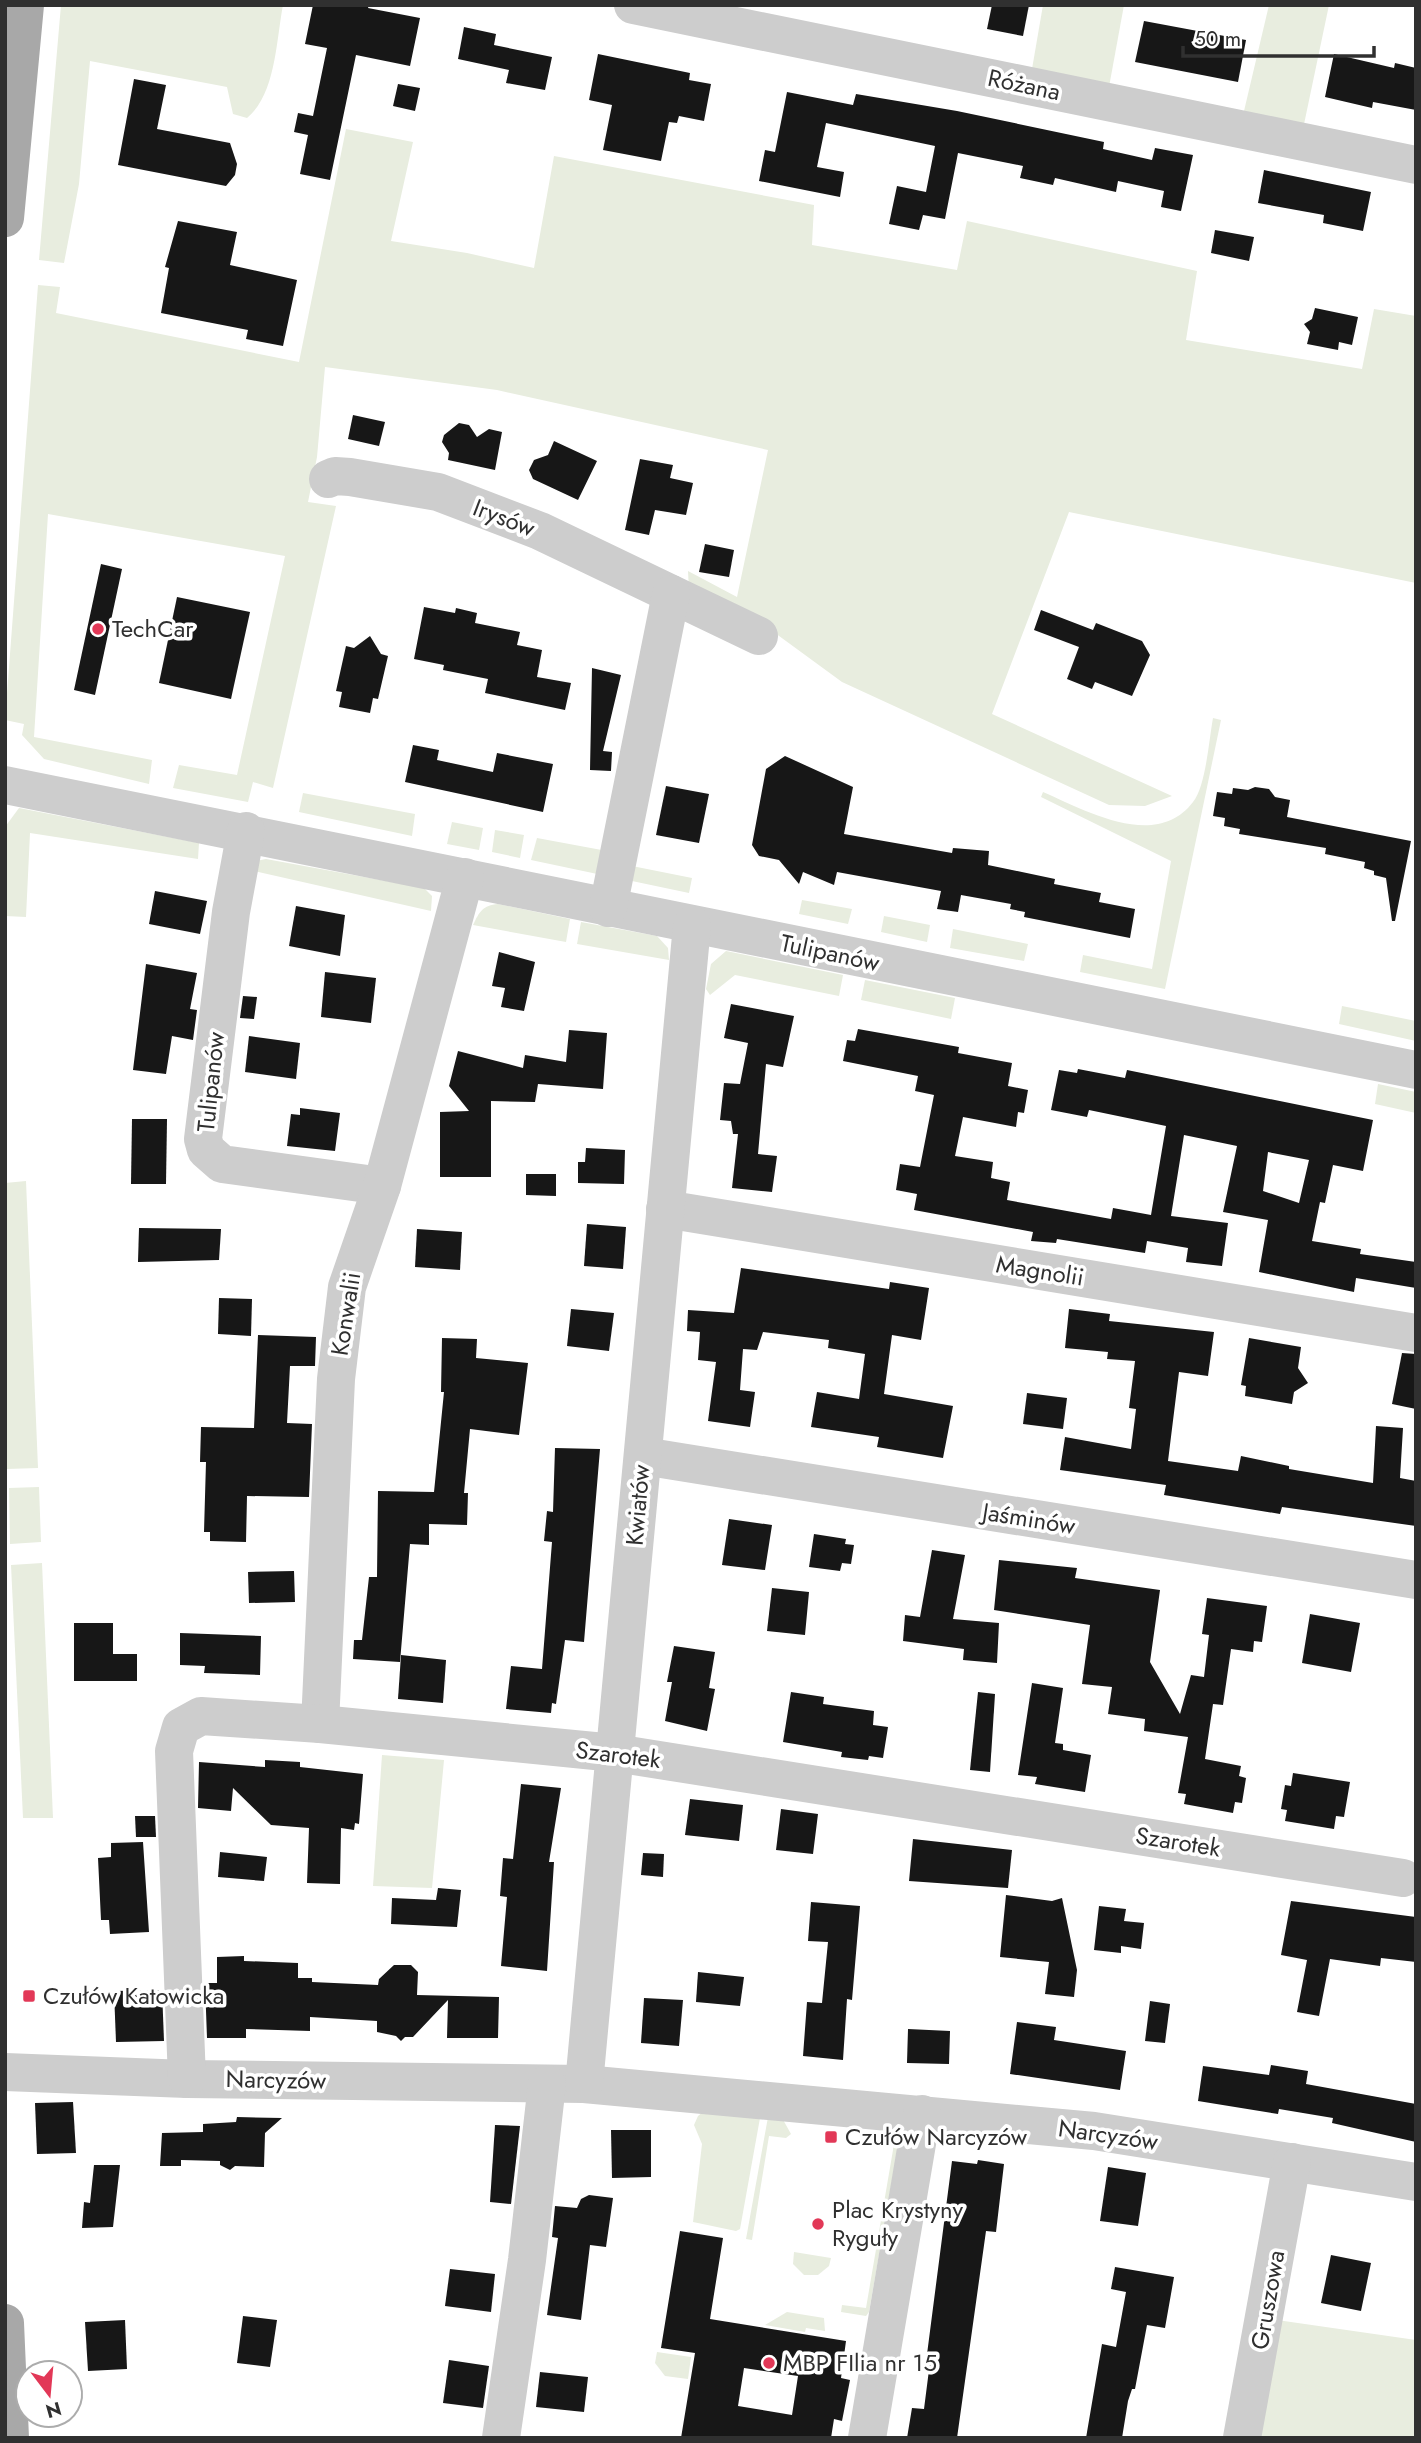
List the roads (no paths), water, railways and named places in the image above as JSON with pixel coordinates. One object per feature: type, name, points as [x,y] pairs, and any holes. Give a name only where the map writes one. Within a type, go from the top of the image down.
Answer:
[{"type":"main road","points":[[5,218],[25,5]]},
{"type":"main road","points":[[5,2323],[10,2438]]},
{"type":"street","name":"Różana","points":[[633,5],[1416,164]]},
{"type":"street","name":"Irysów","points":[[328,479],[335,476],[351,477],[438,492],[540,531],[759,636]]},
{"type":"street","points":[[608,908],[671,594]]},
{"type":"street","name":"Tulipanów","points":[[5,785],[246,831],[608,908],[1416,1070]]},
{"type":"street","name":"Tulipanów","points":[[246,831],[230,925],[203,1139],[206,1150],[222,1164],[382,1186]]},
{"type":"street","name":"Konwalii","points":[[320,1724],[336,1379],[346,1287],[382,1186],[465,877]]},
{"type":"street","name":"Kwiatów","points":[[566,2084],[615,1753],[692,925]]},
{"type":"street","name":"Magnolii","points":[[665,1209],[1416,1333]]},
{"type":"street","name":"Jaśminów","points":[[643,1456],[1416,1580]]},
{"type":"street","name":"Szarotek","points":[[187,2079],[176,1738],[181,1727],[201,1716],[320,1724],[615,1753],[1404,1878]]},
{"type":"street","name":"Narcyzów","points":[[5,2072],[187,2079],[566,2084],[1094,2131],[1416,2182]]},
{"type":"street","points":[[501,2438],[527,2260],[566,2084]]},
{"type":"street","points":[[867,2438],[922,2115]]},
{"type":"street","name":"Gruszowa","points":[[1242,2438],[1292,2162]]},
{"type":"place","name":"TechCar","points":[[98,629]]},
{"type":"place","name":"Czułów Katowicka","points":[[29,1996]]},
{"type":"place","name":"Czułów Narcyzów","points":[[831,2137]]},
{"type":"place","name":"Plac Krystyny Ryguły","points":[[818,2224]]},
{"type":"place","name":"MBP FIlia nr 15","points":[[769,2363]]}]
